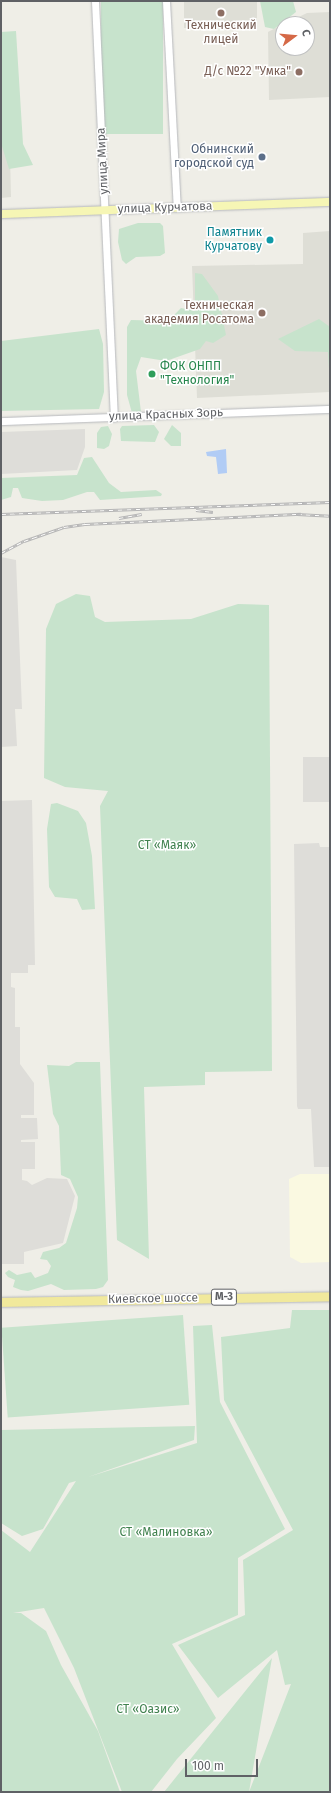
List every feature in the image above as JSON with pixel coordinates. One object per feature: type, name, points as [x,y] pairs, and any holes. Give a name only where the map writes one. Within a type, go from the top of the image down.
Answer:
[{"type":"highway","name":"Киевское шоссе","points":[[1,1302],[330,1296]]},
{"type":"main road","name":"улица Курчатова","points":[[1,214],[330,202]]},
{"type":"street","name":"улица Мира","points":[[95,1],[114,418]]},
{"type":"street","points":[[166,1],[177,208]]},
{"type":"street","name":"улица Красных Зорь","points":[[1,421],[114,418],[330,408]]},
{"type":"shaded area","name":"Технический лицей","points":[[184,1],[257,1],[257,28],[184,28]]},
{"type":"shaded area","name":"Д/с №22 \"Умка\"","points":[[330,12],[330,97],[269,100],[268,32],[275,28],[275,56],[315,56],[315,16],[301,16],[307,13]]},
{"type":"shaded area","points":[[1,92],[9,116],[11,197],[1,198]]},
{"type":"shaded area","name":"Техническая академия Росатома","points":[[330,231],[330,392],[197,398],[192,266],[303,264],[303,233]]},
{"type":"shaded area","points":[[85,429],[85,447],[77,470],[1,474],[1,432]]},
{"type":"shaded area","points":[[1,557],[16,560],[22,709],[15,709],[17,746],[1,747]]},
{"type":"shaded area","points":[[303,757],[330,757],[330,802],[303,802]]},
{"type":"shaded area","points":[[32,800],[35,965],[28,965],[28,973],[11,973],[11,987],[15,988],[15,1027],[20,1027],[20,1064],[34,1083],[34,1115],[21,1115],[21,1118],[37,1118],[38,1139],[21,1140],[21,1142],[35,1142],[35,1169],[22,1169],[22,1180],[27,1181],[32,1185],[47,1178],[67,1179],[75,1196],[63,1243],[24,1252],[24,1264],[1,1264],[1,801]]},
{"type":"shaded area","points":[[319,843],[320,847],[330,847],[330,1167],[314,1167],[311,1109],[298,1109],[297,1106],[294,844]]},
{"type":"shaded area","points":[[300,1174],[330,1174],[330,1262],[301,1263],[290,1257],[289,1179]]},
{"type":"green space","points":[[101,1],[163,1],[163,134],[101,134]]},
{"type":"green space","points":[[260,1],[293,1],[296,12],[291,16],[275,16],[274,29],[265,27]]},
{"type":"green space","points":[[16,31],[23,144],[33,165],[9,169],[1,143],[1,32]]},
{"type":"green space","points":[[138,223],[160,223],[163,226],[165,253],[160,256],[136,257],[126,264],[122,260],[118,242],[119,229]]},
{"type":"green space","points":[[195,273],[202,274],[218,296],[226,335],[213,343],[206,341],[200,349],[166,361],[141,357],[136,371],[141,412],[132,413],[127,395],[127,327],[131,320],[168,321],[181,308],[195,311]]},
{"type":"green space","points":[[319,319],[330,327],[330,385],[328,352],[295,351],[278,339]]},
{"type":"green space","points":[[99,329],[103,344],[104,392],[99,409],[1,411],[1,341]]},
{"type":"green space","points":[[154,425],[159,432],[155,442],[121,441],[120,429],[122,426]]},
{"type":"green space","points":[[172,425],[181,433],[181,446],[171,446],[164,439]]},
{"type":"green space","points":[[108,426],[112,434],[109,446],[104,449],[97,448],[97,433],[101,427]]},
{"type":"green space","points":[[92,457],[109,483],[121,492],[156,490],[162,494],[161,496],[100,500],[94,492],[87,492],[63,500],[42,501],[22,498],[18,488],[13,488],[11,497],[1,500],[1,478],[77,475],[84,458]]},
{"type":"green space","name":"СТ «Маяк»","points":[[76,594],[90,596],[95,617],[105,622],[191,619],[238,604],[269,605],[272,1071],[205,1072],[205,1085],[144,1087],[149,1259],[117,1240],[100,806],[108,791],[65,787],[44,778],[46,629],[56,604]]},
{"type":"green space","points":[[57,803],[78,811],[86,823],[92,856],[95,909],[82,910],[77,899],[55,897],[49,887],[47,829],[51,804]]},
{"type":"green space","points":[[76,1062],[100,1062],[108,1280],[103,1287],[96,1289],[64,1290],[51,1284],[28,1291],[21,1290],[13,1287],[15,1280],[8,1277],[5,1273],[9,1270],[17,1275],[31,1272],[35,1278],[48,1273],[51,1266],[47,1260],[40,1259],[43,1252],[59,1248],[66,1243],[77,1208],[78,1197],[70,1179],[61,1175],[59,1126],[53,1114],[47,1065],[69,1066]]},
{"type":"green space","points":[[292,1310],[330,1310],[330,1792],[249,1792],[291,1684],[285,1685],[277,1650],[218,1698],[178,1645],[245,1615],[243,1560],[293,1530],[224,1400],[221,1337],[290,1328]]},
{"type":"green space","points":[[183,1315],[189,1405],[8,1417],[1,1328]]},
{"type":"green space","points":[[212,1325],[220,1402],[285,1529],[238,1558],[238,1615],[172,1644],[216,1718],[177,1759],[151,1792],[122,1792],[74,1668],[44,1608],[13,1613],[21,1613],[46,1631],[61,1665],[98,1731],[120,1792],[1,1792],[1,1530],[30,1552],[76,1481],[69,1483],[43,1529],[22,1536],[1,1523],[1,1430],[195,1426],[194,1440],[88,1477],[197,1443],[193,1326]]},
{"type":"green space","points":[[272,1658],[249,1792],[164,1792]]},
{"type":"water","points":[[226,449],[227,473],[218,474],[216,457],[207,456],[206,452]]},
{"type":"railway","points":[[1,514],[330,502]]},
{"type":"railway","points":[[196,510],[213,512]]},
{"type":"railway","points":[[119,518],[142,514]]},
{"type":"railway","points":[[297,514],[330,516]]},
{"type":"railway","points":[[1,553],[24,541],[64,527],[85,524],[301,514]]},
{"type":"place","name":"Технический лицей","points":[[221,13]]},
{"type":"place","name":"Д/с №22 \"Умка\"","points":[[299,72]]},
{"type":"place","name":"Обнинский городской суд","points":[[262,157]]},
{"type":"place","name":"Памятник Курчатову","points":[[270,240]]},
{"type":"place","name":"Техническая академия Росатома","points":[[262,313]]},
{"type":"place","name":"ФОК ОНПП \"Технология\"","points":[[152,374]]},
{"type":"park label","name":"СТ «Малиновка»","points":[[166,1533]]},
{"type":"park label","name":"СТ «Оазис»","points":[[148,1710]]}]
